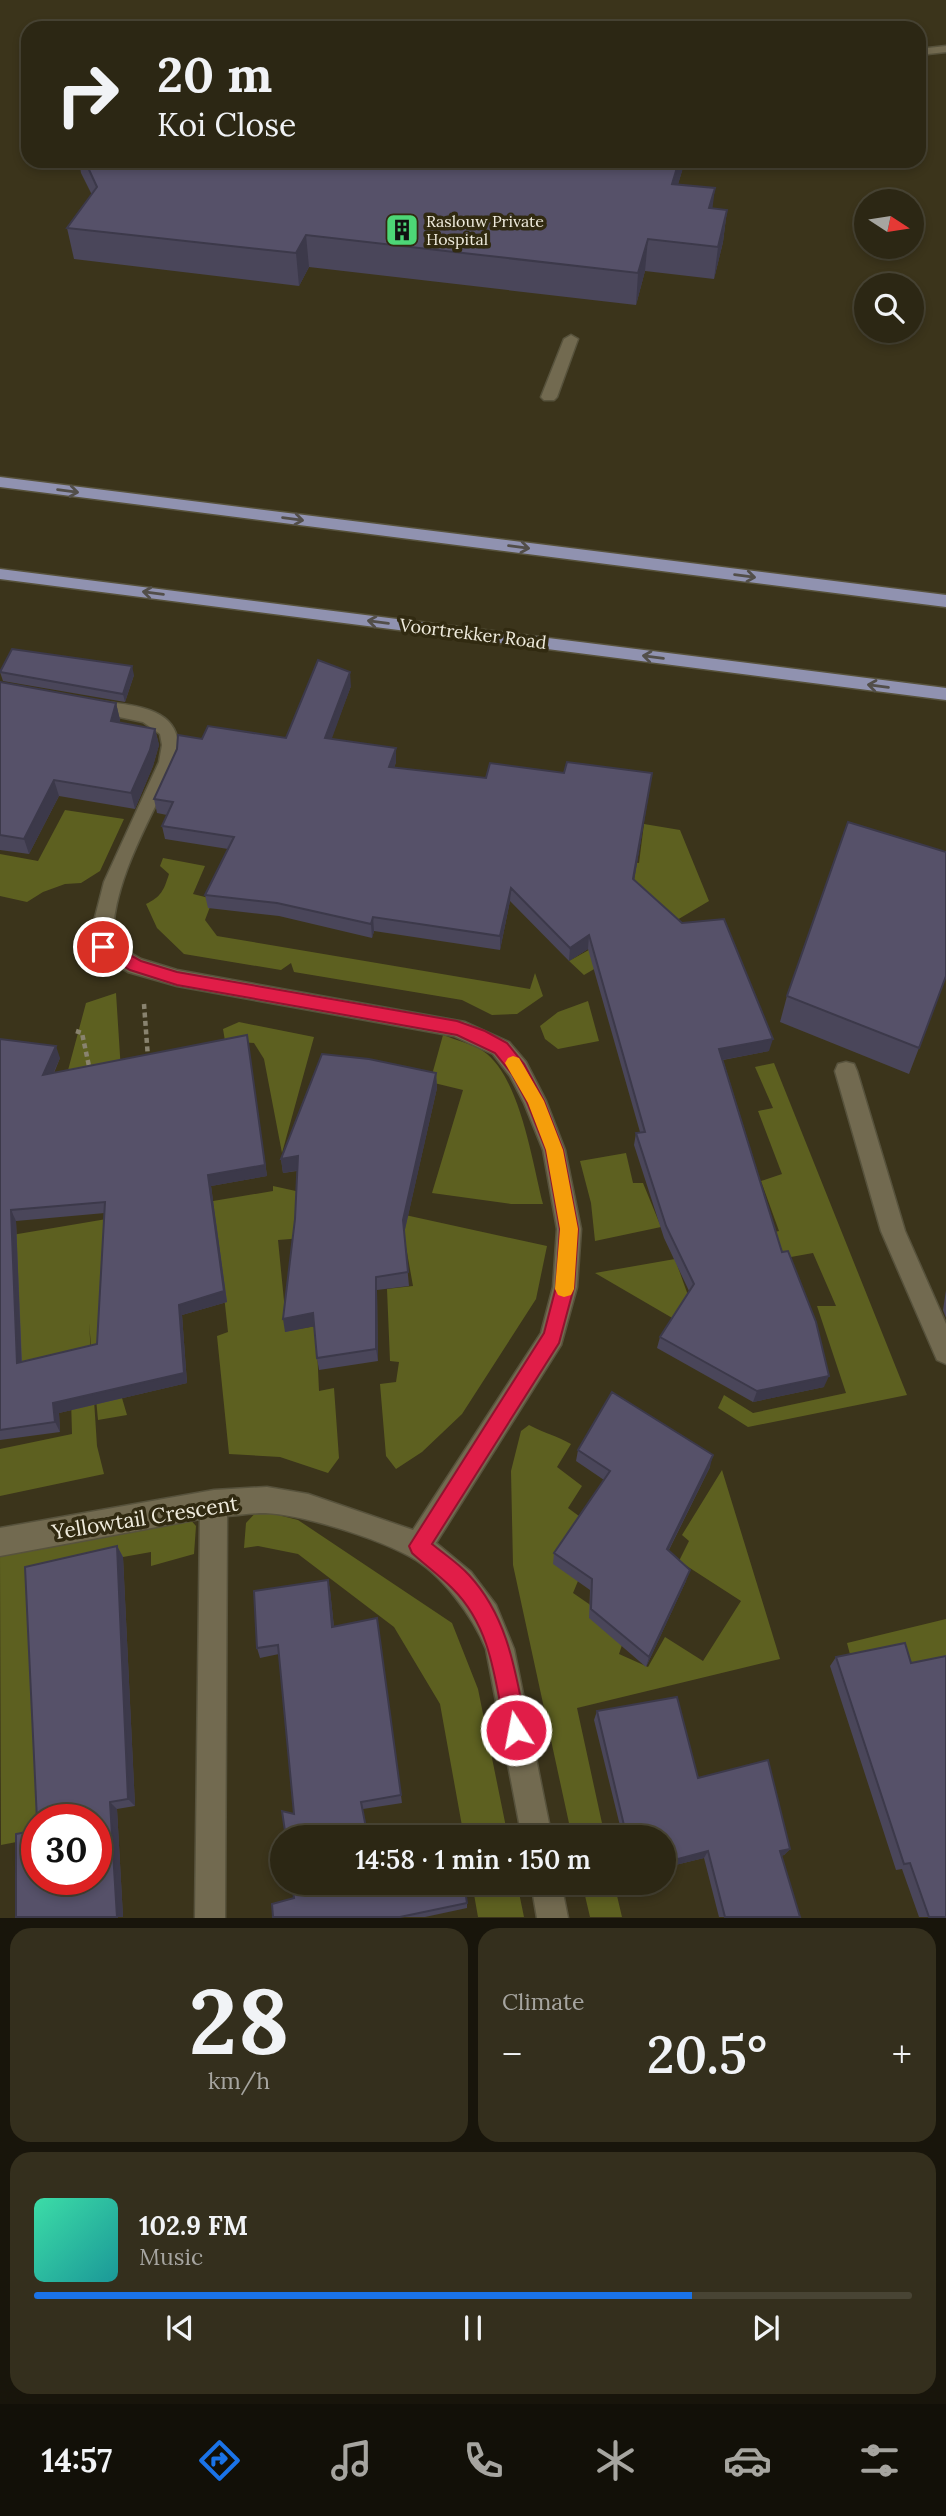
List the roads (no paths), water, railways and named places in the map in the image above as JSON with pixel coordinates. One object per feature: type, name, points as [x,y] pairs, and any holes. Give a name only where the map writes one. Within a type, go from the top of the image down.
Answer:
[{"type":"main road","points":[[0,482],[946,601]]},
{"type":"main road","name":"Voortrekker Road","points":[[0,573],[946,694]]},
{"type":"street","points":[[926,51],[946,49]]},
{"type":"street","points":[[549,397],[571,339]]},
{"type":"street","points":[[77,703],[141,714],[159,720],[173,738],[168,762],[106,900],[100,934],[103,947],[135,965],[177,978],[457,1028],[501,1048],[518,1069],[535,1101],[554,1150],[569,1229],[565,1287],[552,1337],[419,1546]]},
{"type":"street","points":[[846,1071],[893,1231],[946,1352]]},
{"type":"street","name":"Yellowtail Crescent","points":[[0,1542],[214,1503],[267,1500],[308,1507],[419,1546],[461,1582],[486,1615],[500,1648],[534,1825]]},
{"type":"street","points":[[210,1917],[214,1503]]},
{"type":"street","points":[[548,1895],[553,1917]]},
{"type":"place","name":"Raslouw Private Hospital","points":[[402,230]]}]
